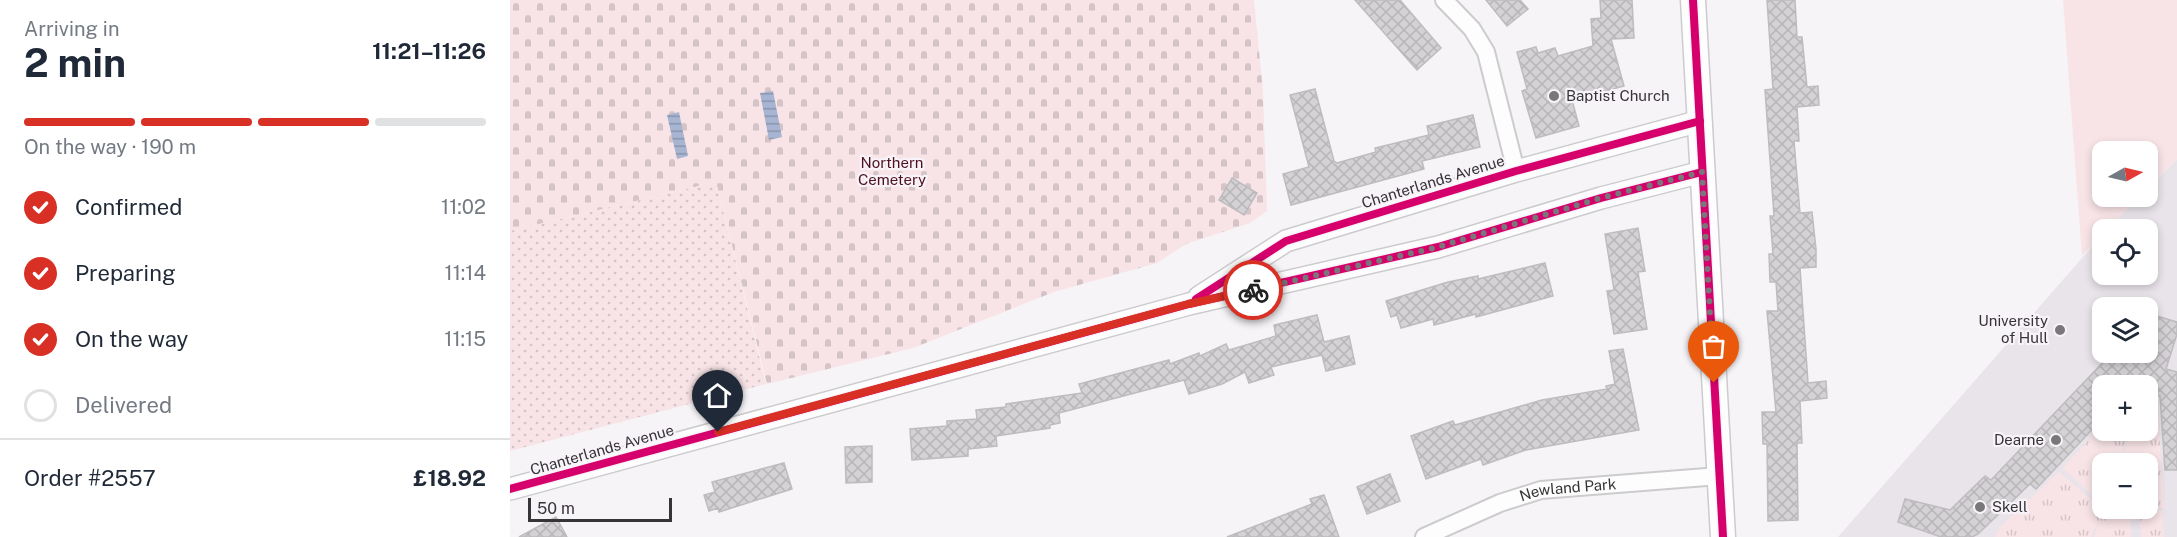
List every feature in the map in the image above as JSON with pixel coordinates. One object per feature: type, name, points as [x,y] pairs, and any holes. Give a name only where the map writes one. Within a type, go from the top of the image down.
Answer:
[{"type":"main road","points":[[1693,0],[1723,537]]},
{"type":"street","points":[[1444,0],[1472,29],[1486,52],[1516,171]]},
{"type":"street","name":"Chanterlands Avenue","points":[[1188,304],[1286,241],[1516,171],[1700,121]]},
{"type":"street","name":"Chanterlands Avenue","points":[[510,489],[1188,304],[1438,247],[1601,198],[1702,172]]},
{"type":"street","name":"Newland Park","points":[[1424,537],[1500,503],[1541,490],[1719,476]]},
{"type":"shaded area","name":"University of Hull","points":[[2177,159],[2177,537],[1838,537],[2092,247],[2092,285],[2158,285],[2158,219],[2117,219],[2130,207],[2158,207],[2158,178]]},
{"type":"green space","name":"Northern Cemetery","points":[[510,0],[1254,0],[1263,91],[1267,211],[1250,223],[1186,244],[1157,263],[1054,292],[913,348],[767,384],[716,182],[510,231]]},
{"type":"green space","points":[[2063,0],[2177,0],[2177,159],[2158,178],[2158,141],[2092,141],[2092,207],[2130,207],[2117,219],[2092,219],[2092,246],[2082,256]]},
{"type":"green space","points":[[716,182],[766,384],[510,451],[510,231]]},
{"type":"green space","points":[[2158,413],[2164,508],[2158,508],[2158,453],[2123,453],[2128,441],[2158,441]]},
{"type":"green space","points":[[2092,436],[2092,441],[2126,441],[2122,453],[2092,453],[2092,496],[2063,468]]},
{"type":"green space","points":[[2059,472],[2092,500],[2092,519],[2100,519],[2091,537],[1995,537],[2000,527]]},
{"type":"green space","points":[[2158,510],[2162,510],[2164,537],[2141,537],[2140,519],[2158,519]]},
{"type":"green space","points":[[2100,519],[2130,519],[2131,537],[2094,537]]},
{"type":"water","points":[[773,91],[782,137],[769,140],[760,93]]},
{"type":"water","points":[[679,112],[688,156],[677,159],[667,115]]},
{"type":"building","points":[[1355,0],[1400,0],[1441,48],[1417,70]]},
{"type":"building","points":[[1486,0],[1520,0],[1528,9],[1507,26]]},
{"type":"building","name":"Baptist Church","points":[[1600,0],[1632,0],[1634,38],[1611,39],[1624,86],[1572,100],[1579,126],[1536,138],[1522,91],[1527,89],[1517,52],[1536,47],[1538,53],[1555,48],[1558,56],[1593,46],[1591,19],[1601,18]]},
{"type":"building","points":[[1767,0],[1795,0],[1797,37],[1802,37],[1807,87],[1818,86],[1819,105],[1797,107],[1799,141],[1794,141],[1800,213],[1812,212],[1816,249],[1816,267],[1800,268],[1808,383],[1826,381],[1827,398],[1800,401],[1802,443],[1797,443],[1798,520],[1768,521],[1767,444],[1763,444],[1762,412],[1776,412],[1767,311],[1778,311],[1776,282],[1770,282],[1769,254],[1773,254],[1770,216],[1774,216],[1765,90],[1773,89]]},
{"type":"building","points":[[1315,89],[1334,161],[1337,163],[1376,152],[1375,148],[1429,135],[1427,126],[1473,115],[1480,147],[1422,161],[1424,169],[1291,205],[1283,174],[1309,167],[1290,95]]},
{"type":"building","points":[[1232,178],[1257,193],[1244,215],[1219,200]]},
{"type":"building","points":[[1638,228],[1645,271],[1638,272],[1647,329],[1614,334],[1607,291],[1614,290],[1605,234]]},
{"type":"building","points":[[1545,263],[1553,296],[1476,317],[1476,314],[1434,325],[1433,319],[1401,328],[1397,315],[1391,317],[1386,301],[1448,282],[1478,276],[1478,279]]},
{"type":"building","points":[[1317,315],[1324,342],[1349,336],[1355,364],[1326,371],[1322,355],[1271,367],[1274,375],[1249,383],[1245,372],[1222,384],[1189,394],[1184,380],[1059,413],[1060,423],[1050,425],[1050,428],[996,436],[997,446],[968,449],[968,456],[912,460],[910,429],[947,426],[947,421],[977,419],[976,410],[1082,393],[1079,384],[1169,360],[1170,364],[1199,353],[1200,356],[1226,344],[1229,350],[1276,336],[1274,325]]},
{"type":"building","points":[[2158,316],[2177,322],[2177,334],[2166,369],[2177,372],[2177,470],[2165,470],[2158,375],[2092,375],[2092,430],[2036,489],[2030,484],[1978,534],[1972,537],[1941,537],[1898,522],[1905,499],[1950,510],[1985,476],[1991,480],[2102,363],[2158,363]]},
{"type":"building","points":[[1623,349],[1639,430],[1526,450],[1483,465],[1481,459],[1426,479],[1411,436],[1453,421],[1455,425],[1542,400],[1607,389],[1606,386],[1615,384],[1609,351]]},
{"type":"building","points":[[872,446],[872,482],[846,483],[845,447]]},
{"type":"building","points":[[784,463],[792,489],[719,512],[718,508],[709,511],[704,495],[715,492],[712,482]]},
{"type":"building","points":[[1390,474],[1400,501],[1367,514],[1357,487]]},
{"type":"building","points":[[1324,495],[1339,537],[1227,537],[1312,504],[1310,499]]},
{"type":"building","points":[[556,517],[567,537],[519,537]]},
{"type":"cycle path","points":[[1693,0],[1723,537]]},
{"type":"cycle path","points":[[1196,299],[1286,241],[1516,171],[1700,121]]},
{"type":"cycle path","points":[[510,489],[1189,304],[1438,247],[1601,198],[1702,172]]},
{"type":"way so far","points":[[1253,290],[1438,247],[1601,198],[1702,172],[1714,383]]},
{"type":"place","name":"Baptist Church","points":[[1554,96]]},
{"type":"place","name":"University of Hull","points":[[2060,330]]},
{"type":"place","name":"Dearne","points":[[2056,440]]},
{"type":"place","name":"Skell","points":[[1980,507]]},
{"type":"route","points":[[718,432],[1188,304],[1253,290]]}]
